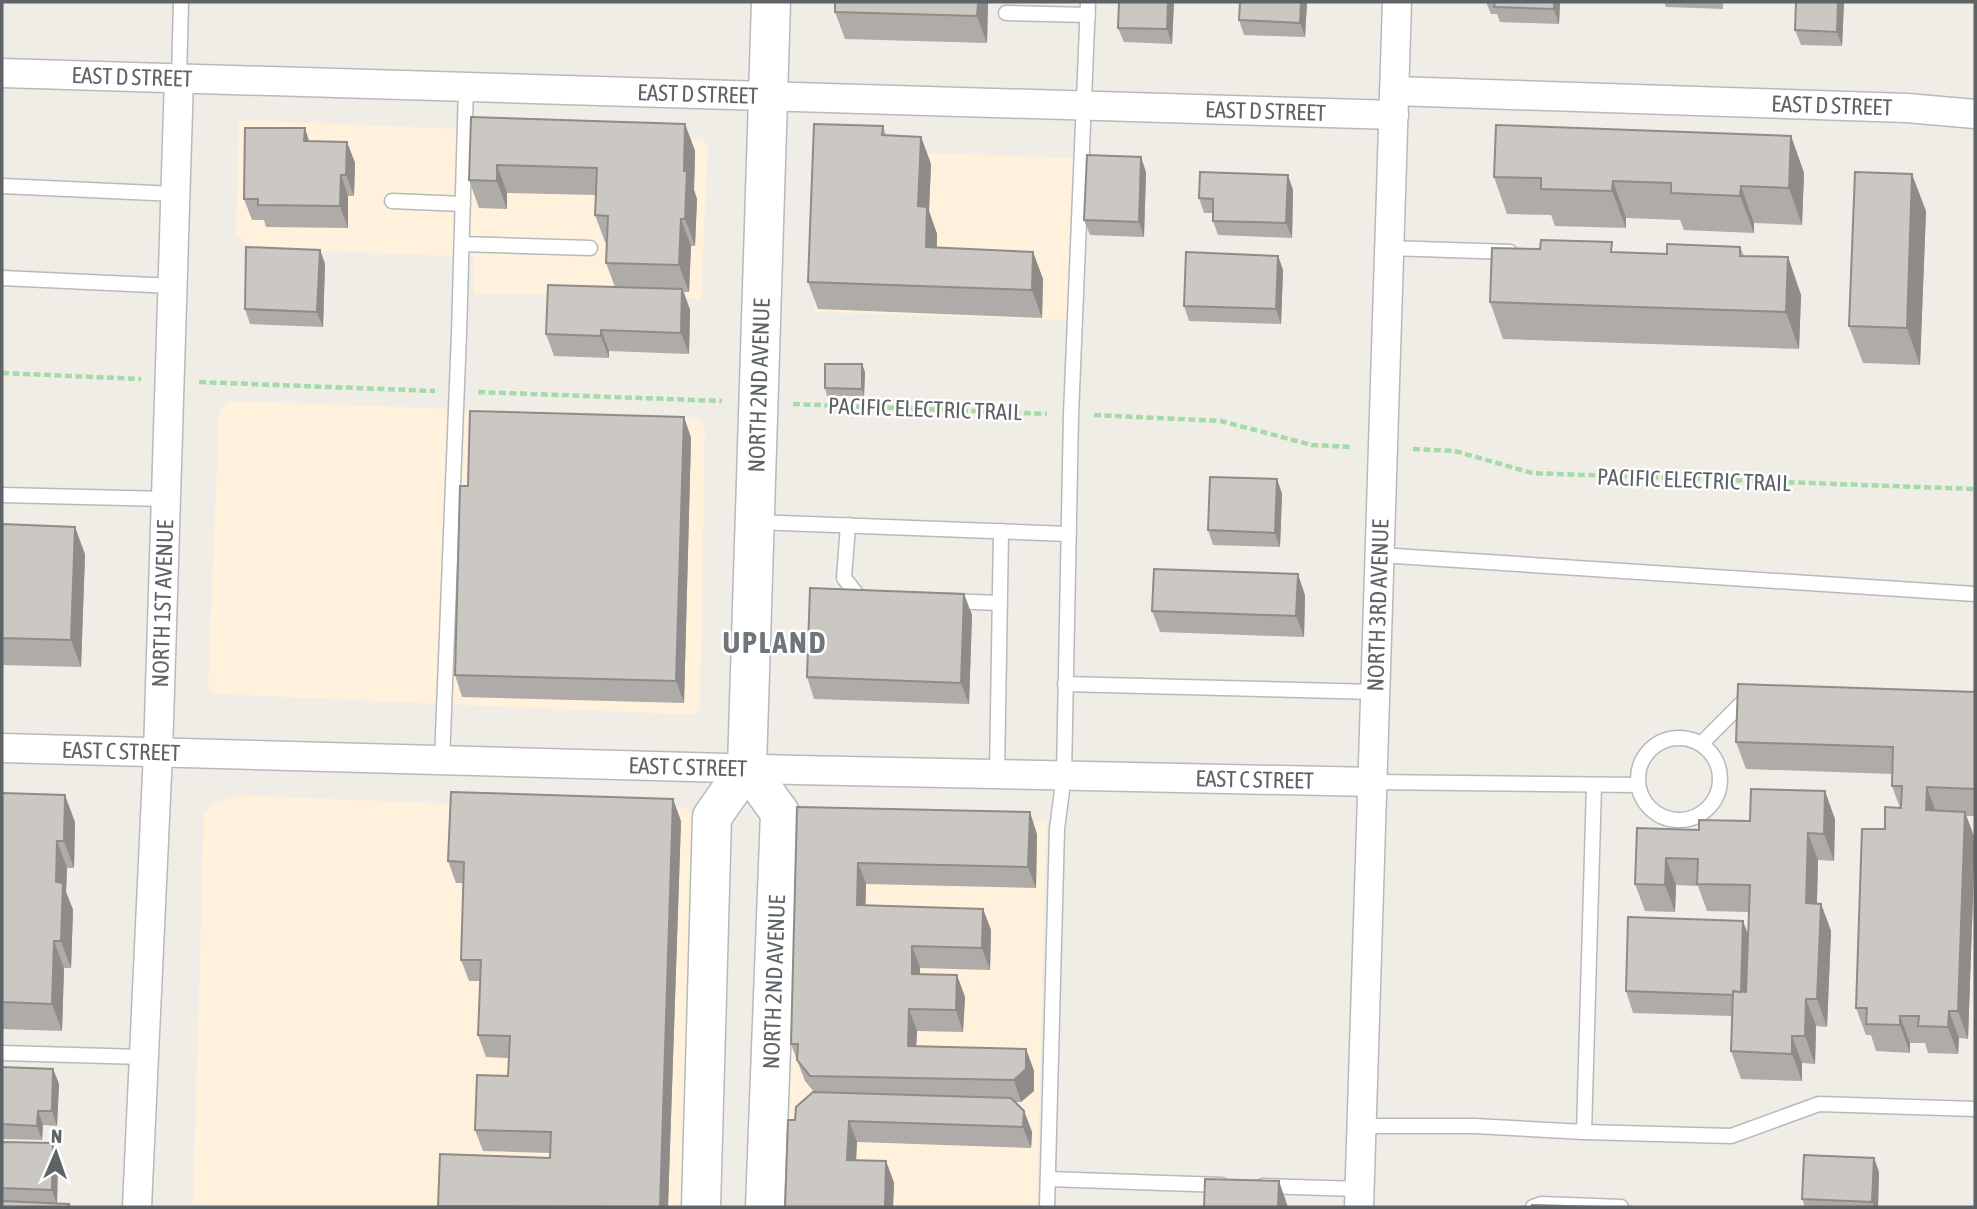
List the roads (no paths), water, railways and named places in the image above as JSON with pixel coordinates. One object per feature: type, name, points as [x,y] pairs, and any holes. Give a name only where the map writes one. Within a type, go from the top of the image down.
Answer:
[{"type":"street","name":"NORTH 2ND AVENUE","points":[[765,1207],[780,813],[747,767],[771,2]]},
{"type":"street","name":"NORTH 3RD AVENUE","points":[[1359,1198],[1397,2]]},
{"type":"street","name":"EAST D STREET","points":[[2,73],[1085,107],[1394,103],[1894,107],[1975,114]]},
{"type":"street","name":"NORTH 1ST AVENUE","points":[[137,1207],[158,753],[180,78]]},
{"type":"street","name":"EAST C STREET","points":[[2,748],[797,770],[1373,782]]},
{"type":"street","points":[[701,1207],[712,817],[747,767]]},
{"type":"lane","name":"NORTH 1ST AVENUE","points":[[180,78],[181,2]]},
{"type":"lane","points":[[1006,12],[1088,8],[1071,415],[1064,775],[1057,829],[1047,1207]]},
{"type":"lane","points":[[442,760],[466,87]]},
{"type":"lane","points":[[2,186],[176,194]]},
{"type":"lane","points":[[393,201],[463,204]]},
{"type":"lane","points":[[462,244],[590,248]]},
{"type":"lane","points":[[1390,248],[1527,252]]},
{"type":"lane","points":[[2,278],[174,286]]},
{"type":"lane","points":[[2,495],[167,499]]},
{"type":"lane","points":[[754,522],[1069,534]]},
{"type":"lane","points":[[848,525],[844,578],[859,597],[885,598]]},
{"type":"lane","points":[[997,773],[1001,531]]},
{"type":"lane","points":[[1380,555],[1975,593]]},
{"type":"lane","points":[[936,600],[1000,603]]},
{"type":"lane","points":[[1065,684],[1375,692]]},
{"type":"lane","points":[[1701,744],[1754,691],[1766,691]]},
{"type":"lane","points":[[1675,737],[1689,738],[1712,753],[1721,779],[1712,804],[1689,819],[1662,817],[1642,799],[1638,785],[1642,759],[1662,741],[1675,737]]},
{"type":"lane","points":[[1373,782],[1638,785]]},
{"type":"lane","points":[[1584,1132],[1594,785]]},
{"type":"lane","points":[[2,1053],[143,1057]]},
{"type":"lane","points":[[1362,1126],[1475,1126],[1731,1136],[1819,1104],[1975,1109]]},
{"type":"lane","points":[[1048,1179],[1359,1198]]},
{"type":"lane","points":[[1533,1207],[1541,1204],[1620,1207]]},
{"type":"district","name":"UPLAND","points":[[775,642]]}]
